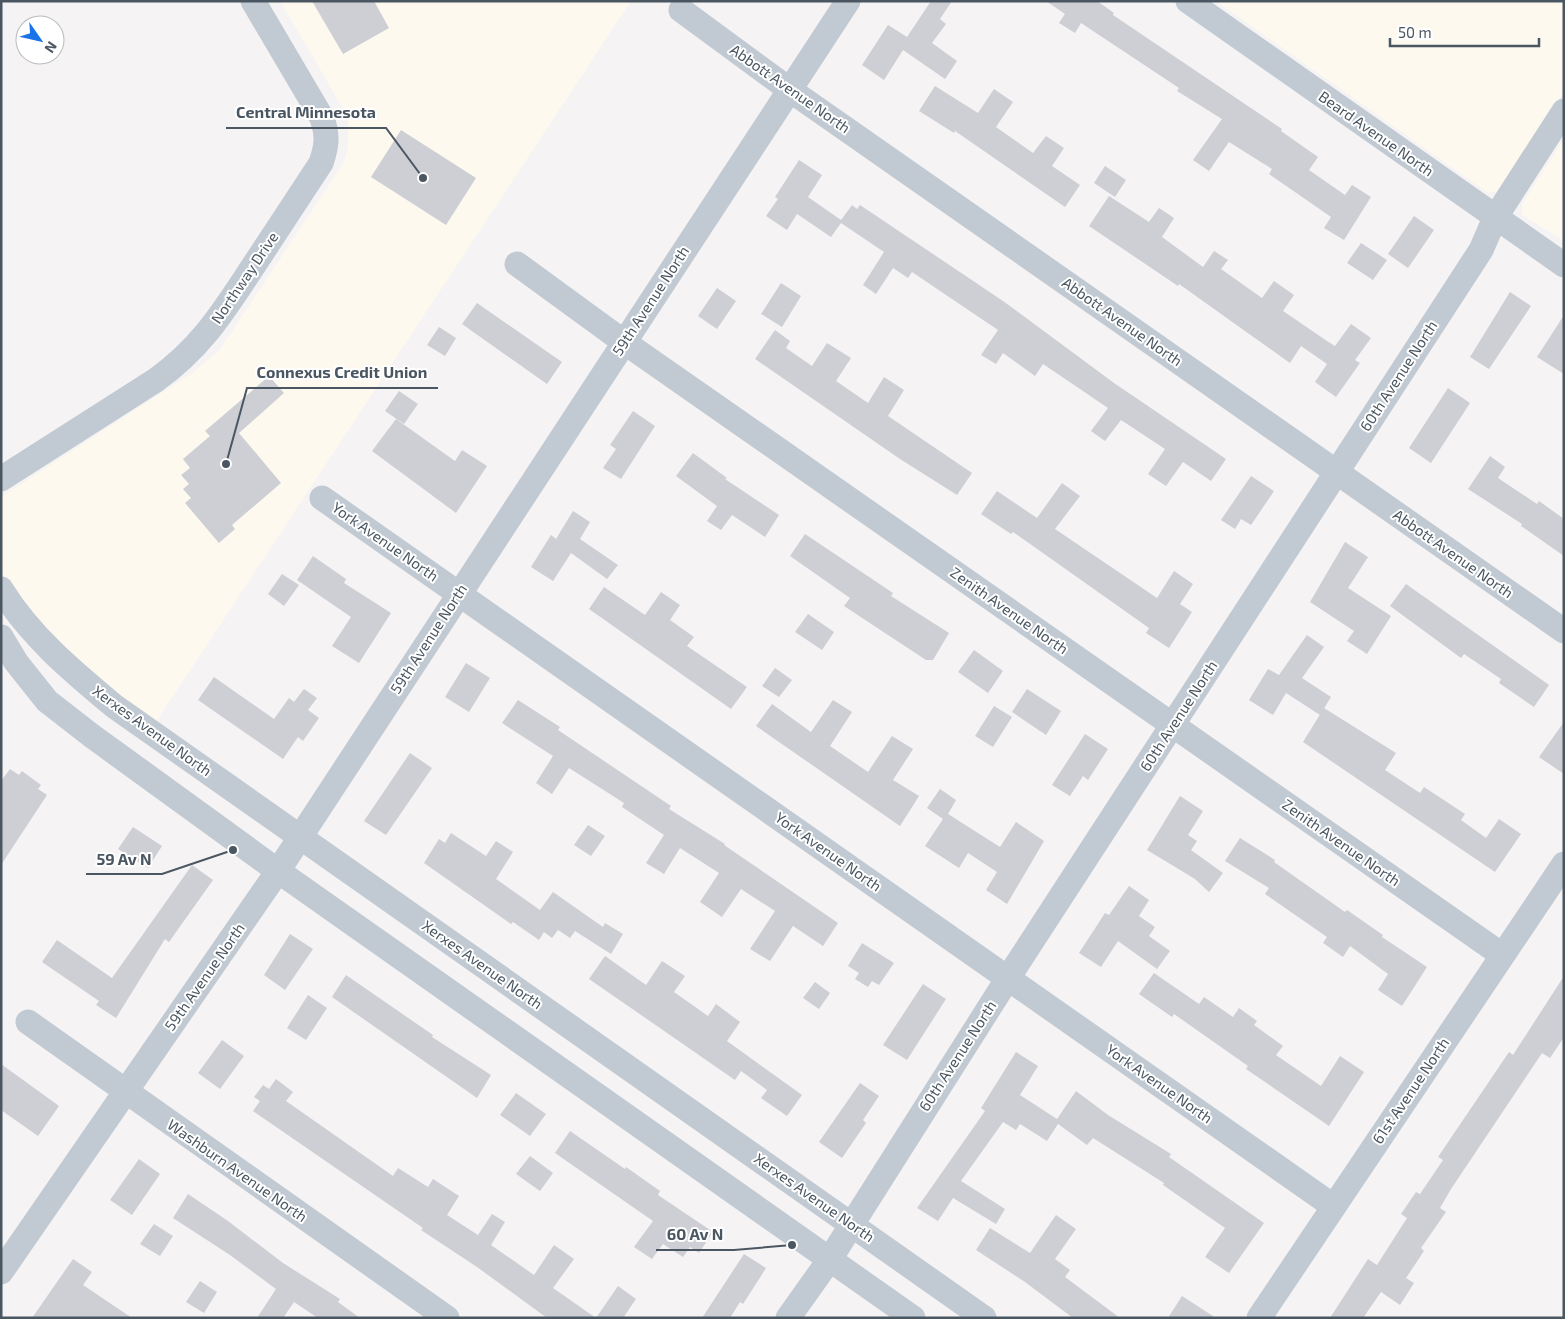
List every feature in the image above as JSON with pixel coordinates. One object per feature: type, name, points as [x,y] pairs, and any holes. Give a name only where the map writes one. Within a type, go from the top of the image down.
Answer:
[{"type":"street","name":"Northway Drive","points":[[1,479],[156,380],[179,363],[202,342],[321,163],[327,147],[327,133],[322,118],[253,1]]},
{"type":"street","name":"59th Avenue North","points":[[1,1272],[278,871],[299,836],[848,1]]},
{"type":"street","name":"Beard Avenue North","points":[[1188,1],[1564,265]]},
{"type":"street","name":"Abbott Avenue North","points":[[681,10],[790,90],[1564,631]]},
{"type":"street","name":"60th Avenue North","points":[[788,1318],[830,1259],[850,1224],[1008,978],[1481,250],[1495,218],[1564,111]]},
{"type":"street","name":"Zenith Avenue North","points":[[517,264],[624,342],[1502,956]]},
{"type":"street","name":"York Avenue North","points":[[322,498],[1333,1206]]},
{"type":"street","name":"Xerxes Avenue North","points":[[1,589],[41,641],[71,670],[114,706],[984,1318]]},
{"type":"street","points":[[1,637],[16,662],[47,701],[107,747],[278,871],[913,1318]]},
{"type":"street","name":"61st Avenue North","points":[[1259,1318],[1564,864]]},
{"type":"street","name":"Washburn Avenue North","points":[[28,1022],[124,1092],[447,1318]]},
{"type":"shaded area","points":[[280,1],[631,1],[154,725],[88,671],[45,628],[1,573],[1,497],[192,373],[219,351],[344,162],[348,147],[348,117]]},
{"type":"shaded area","points":[[1216,1],[1564,1],[1564,91],[1500,191],[1488,193]]},
{"type":"shaded area","points":[[1564,139],[1564,241],[1522,215],[1522,204]]},
{"type":"building","points":[[312,1],[374,1],[389,28],[343,54]]},
{"type":"building","points":[[931,1],[952,1],[940,19],[946,24],[932,43],[957,61],[945,79],[903,50],[884,80],[862,65],[888,25],[907,37]]},
{"type":"building","points":[[1046,1],[1097,1],[1114,13],[1113,15],[1282,129],[1281,131],[1318,157],[1309,170],[1345,195],[1352,185],[1371,197],[1344,240],[1324,228],[1331,217],[1269,174],[1272,169],[1229,142],[1209,171],[1193,160],[1222,119],[1177,91],[1179,88],[1081,23],[1075,33],[1059,23],[1065,14]]},
{"type":"building","points":[[935,86],[978,113],[994,89],[1013,102],[996,127],[1033,153],[1046,136],[1064,148],[1052,166],[1080,185],[1065,207],[955,131],[954,133],[919,111]]},
{"type":"building","points":[[401,130],[476,178],[446,225],[371,177]]},
{"type":"building","points":[[799,160],[822,175],[808,197],[841,220],[852,205],[857,209],[860,205],[1003,301],[1114,383],[1226,459],[1211,481],[1183,462],[1166,486],[1148,474],[1165,449],[1121,420],[1105,441],[1091,431],[1108,408],[1043,364],[1035,376],[1003,353],[996,364],[981,355],[998,330],[912,272],[908,278],[893,268],[876,294],[863,285],[884,252],[841,223],[831,237],[797,214],[787,230],[766,216],[778,199],[775,197]]},
{"type":"building","points":[[1105,166],[1126,180],[1115,197],[1094,183]]},
{"type":"building","points":[[1109,196],[1149,222],[1159,208],[1174,218],[1162,237],[1203,267],[1214,251],[1228,260],[1221,269],[1262,298],[1274,281],[1294,295],[1283,311],[1335,346],[1351,324],[1371,338],[1355,360],[1360,363],[1336,397],[1315,382],[1327,364],[1301,346],[1290,363],[1179,284],[1178,286],[1089,226]]},
{"type":"building","points":[[1414,216],[1434,230],[1408,268],[1388,254]]},
{"type":"building","points":[[1361,243],[1387,260],[1373,280],[1347,263]]},
{"type":"building","points":[[781,283],[801,296],[782,327],[761,314]]},
{"type":"building","points":[[717,288],[736,301],[717,329],[698,316]]},
{"type":"building","points":[[1510,292],[1531,306],[1489,369],[1470,357]]},
{"type":"building","points":[[477,303],[562,362],[547,384],[462,324]]},
{"type":"building","points":[[1564,315],[1564,374],[1537,357]]},
{"type":"building","points":[[439,327],[456,338],[445,356],[427,345]]},
{"type":"building","points":[[775,330],[790,341],[786,348],[812,366],[827,343],[851,358],[836,381],[868,403],[884,377],[904,390],[888,416],[972,473],[957,495],[900,459],[755,359]]},
{"type":"building","points":[[269,376],[284,393],[239,433],[281,483],[232,525],[235,529],[219,543],[185,503],[191,498],[183,489],[189,484],[181,475],[190,468],[183,459],[210,436],[205,431]]},
{"type":"building","points":[[1448,388],[1470,403],[1431,463],[1409,448]]},
{"type":"building","points":[[399,391],[418,404],[404,424],[385,411]]},
{"type":"building","points":[[633,411],[655,426],[621,479],[603,468],[616,449],[610,445]]},
{"type":"building","points":[[396,419],[455,461],[462,450],[487,466],[456,513],[372,451]]},
{"type":"building","points":[[693,453],[727,478],[725,479],[779,515],[765,537],[732,515],[721,530],[707,521],[717,506],[676,476]]},
{"type":"building","points":[[1490,456],[1505,467],[1498,478],[1537,504],[1539,501],[1564,519],[1564,556],[1521,526],[1522,524],[1468,489]]},
{"type":"building","points":[[1251,476],[1274,491],[1251,525],[1241,519],[1235,529],[1221,520]]},
{"type":"building","points":[[1062,483],[1080,496],[1055,529],[1157,598],[1174,571],[1193,584],[1180,604],[1192,612],[1169,648],[1146,633],[1149,628],[1013,532],[1011,534],[981,514],[997,491],[1037,518]]},
{"type":"building","points":[[573,511],[590,522],[580,539],[618,565],[607,579],[571,553],[553,581],[531,567],[551,535],[556,539]]},
{"type":"building","points":[[805,534],[893,593],[891,596],[949,633],[933,660],[926,660],[844,606],[850,598],[790,556]]},
{"type":"building","points":[[1345,542],[1368,557],[1348,588],[1391,616],[1367,654],[1347,641],[1354,631],[1310,602]]},
{"type":"building","points":[[313,556],[346,579],[344,583],[391,613],[359,663],[332,646],[351,617],[297,580]]},
{"type":"building","points":[[282,574],[299,585],[284,606],[268,594]]},
{"type":"building","points":[[1406,584],[1549,685],[1534,707],[1499,683],[1501,679],[1464,654],[1461,658],[1390,606]]},
{"type":"building","points":[[604,587],[645,615],[661,592],[680,605],[670,620],[694,637],[687,646],[747,687],[731,709],[589,609]]},
{"type":"building","points":[[808,614],[834,632],[822,650],[795,632]]},
{"type":"building","points":[[1307,635],[1324,647],[1302,678],[1331,697],[1320,715],[1286,693],[1273,715],[1249,700],[1268,669],[1279,675]]},
{"type":"building","points":[[974,650],[1003,671],[988,693],[958,672]]},
{"type":"building","points":[[466,663],[490,678],[469,712],[445,697]]},
{"type":"building","points":[[775,668],[792,680],[779,697],[762,686]]},
{"type":"building","points":[[214,677],[274,719],[289,698],[294,702],[304,689],[317,698],[308,710],[319,718],[303,741],[298,737],[283,759],[198,700]]},
{"type":"building","points":[[1027,689],[1061,711],[1046,735],[1012,712]]},
{"type":"building","points":[[518,700],[560,727],[558,730],[671,806],[669,809],[725,844],[838,923],[823,946],[793,926],[770,961],[750,949],[775,911],[741,889],[722,917],[700,902],[719,873],[680,848],[664,874],[646,863],[664,835],[622,807],[624,803],[569,768],[552,794],[536,783],[553,756],[502,723]]},
{"type":"building","points":[[833,700],[852,712],[830,746],[868,772],[892,736],[913,749],[893,780],[919,796],[900,826],[756,726],[772,704],[811,732]]},
{"type":"building","points":[[994,706],[1012,717],[993,747],[975,736]]},
{"type":"building","points":[[1324,708],[1396,753],[1385,770],[1420,793],[1424,787],[1465,814],[1461,820],[1486,838],[1499,819],[1521,834],[1495,872],[1303,742]]},
{"type":"building","points":[[1564,722],[1564,774],[1539,757]]},
{"type":"building","points":[[1085,734],[1108,749],[1088,780],[1083,776],[1070,796],[1052,785]]},
{"type":"building","points":[[410,753],[432,768],[386,835],[364,821]]},
{"type":"building","points":[[10,769],[19,775],[22,771],[41,785],[38,789],[47,795],[1,865],[1,781]]},
{"type":"building","points":[[940,789],[956,800],[948,814],[1000,847],[1016,822],[1044,841],[1007,904],[986,890],[997,872],[968,853],[959,868],[925,846],[943,819],[927,808]]},
{"type":"building","points":[[1180,796],[1203,811],[1188,835],[1197,841],[1191,850],[1223,873],[1209,892],[1195,879],[1147,850]]},
{"type":"building","points":[[588,825],[605,836],[591,856],[574,845]]},
{"type":"building","points":[[133,827],[162,846],[148,868],[118,849]]},
{"type":"building","points":[[451,833],[486,856],[496,841],[513,852],[496,879],[540,910],[553,892],[603,927],[605,923],[623,934],[611,954],[575,931],[570,938],[558,930],[552,938],[544,932],[539,940],[513,922],[511,924],[424,863],[439,839],[445,843]]},
{"type":"building","points":[[1240,838],[1275,860],[1274,862],[1345,912],[1347,910],[1383,935],[1382,937],[1427,967],[1402,1006],[1378,990],[1388,974],[1350,946],[1343,957],[1323,943],[1327,937],[1265,894],[1269,888],[1225,861]]},
{"type":"building","points":[[192,865],[213,880],[169,942],[165,939],[116,1018],[96,1005],[99,1001],[42,962],[57,940],[112,978]]},
{"type":"building","points":[[1129,886],[1149,900],[1139,916],[1155,927],[1149,936],[1170,951],[1157,969],[1118,941],[1101,967],[1079,953],[1105,913],[1109,915]]},
{"type":"building","points":[[290,934],[313,949],[285,990],[264,975]]},
{"type":"building","points":[[862,943],[894,963],[879,985],[872,981],[868,987],[855,979],[859,973],[848,966]]},
{"type":"building","points":[[605,956],[646,985],[662,961],[685,976],[674,992],[708,1016],[716,1004],[740,1022],[727,1041],[802,1095],[787,1116],[761,1098],[767,1090],[741,1071],[735,1080],[589,979]]},
{"type":"building","points":[[1154,973],[1199,1004],[1204,997],[1233,1017],[1239,1008],[1257,1021],[1254,1025],[1283,1046],[1276,1055],[1321,1086],[1340,1056],[1364,1072],[1329,1126],[1246,1069],[1248,1066],[1174,1014],[1172,1017],[1139,994]]},
{"type":"building","points":[[346,975],[433,1035],[432,1037],[491,1075],[477,1098],[332,997]]},
{"type":"building","points":[[1564,976],[1564,1037],[1550,1058],[1542,1053],[1451,1189],[1440,1208],[1446,1212],[1421,1248],[1424,1251],[1406,1278],[1414,1283],[1400,1305],[1381,1292],[1363,1318],[1330,1318],[1368,1259],[1377,1265],[1407,1218],[1401,1214],[1416,1192],[1420,1194],[1443,1160],[1438,1157],[1509,1052],[1513,1055]]},
{"type":"building","points":[[815,982],[830,993],[819,1009],[803,998]]},
{"type":"building","points":[[923,984],[946,999],[907,1060],[883,1045]]},
{"type":"building","points":[[308,995],[327,1008],[306,1040],[287,1028]]},
{"type":"building","points":[[222,1040],[244,1056],[220,1089],[198,1073]]},
{"type":"building","points":[[1016,1052],[1038,1066],[1020,1095],[1057,1119],[1076,1091],[1108,1115],[1171,1154],[1169,1157],[1264,1223],[1229,1273],[1205,1257],[1225,1228],[1163,1185],[1164,1183],[1093,1138],[1087,1145],[1058,1124],[1047,1141],[1020,1124],[1016,1130],[1003,1122],[961,1181],[1005,1209],[996,1224],[953,1198],[938,1221],[917,1208],[985,1111],[981,1108]]},
{"type":"building","points":[[1,1064],[59,1106],[38,1136],[1,1110]]},
{"type":"building","points":[[276,1079],[293,1092],[286,1101],[393,1176],[398,1168],[428,1187],[433,1179],[459,1196],[447,1215],[478,1235],[492,1214],[505,1222],[491,1245],[534,1275],[554,1245],[574,1259],[553,1288],[596,1318],[547,1318],[477,1267],[421,1230],[423,1228],[253,1111],[260,1101],[254,1097],[263,1085],[269,1089]]},
{"type":"building","points":[[860,1083],[879,1096],[863,1120],[866,1123],[842,1158],[819,1142]]},
{"type":"building","points":[[516,1093],[546,1114],[530,1136],[500,1115]]},
{"type":"building","points":[[570,1131],[660,1191],[658,1195],[713,1232],[699,1253],[690,1247],[683,1257],[663,1244],[652,1259],[634,1247],[653,1221],[555,1153]]},
{"type":"building","points":[[530,1156],[553,1173],[540,1191],[516,1174]]},
{"type":"building","points":[[139,1159],[160,1174],[132,1215],[110,1200]]},
{"type":"building","points":[[188,1194],[228,1221],[283,1263],[340,1299],[338,1302],[360,1318],[318,1318],[294,1302],[283,1318],[257,1318],[276,1289],[230,1255],[173,1218]]},
{"type":"building","points":[[1056,1215],[1076,1229],[1055,1259],[1070,1270],[1065,1277],[1120,1318],[1073,1318],[1025,1282],[976,1250],[990,1228],[1030,1253]]},
{"type":"building","points":[[154,1224],[173,1236],[160,1256],[140,1244]]},
{"type":"building","points":[[744,1254],[766,1268],[743,1304],[740,1302],[730,1318],[702,1318]]},
{"type":"building","points":[[73,1259],[92,1272],[83,1285],[132,1318],[32,1318]]},
{"type":"building","points":[[200,1281],[217,1292],[204,1313],[186,1302]]},
{"type":"building","points":[[618,1286],[636,1299],[623,1318],[596,1318]]},
{"type":"building","points":[[1182,1296],[1216,1318],[1168,1318]]},
{"type":"place","name":"Central Minnesota","points":[[423,178]]},
{"type":"place","name":"Connexus Credit Union","points":[[226,464]]},
{"type":"place","name":"59 Av N","points":[[233,850]]},
{"type":"place","name":"60 Av N","points":[[792,1245]]}]
